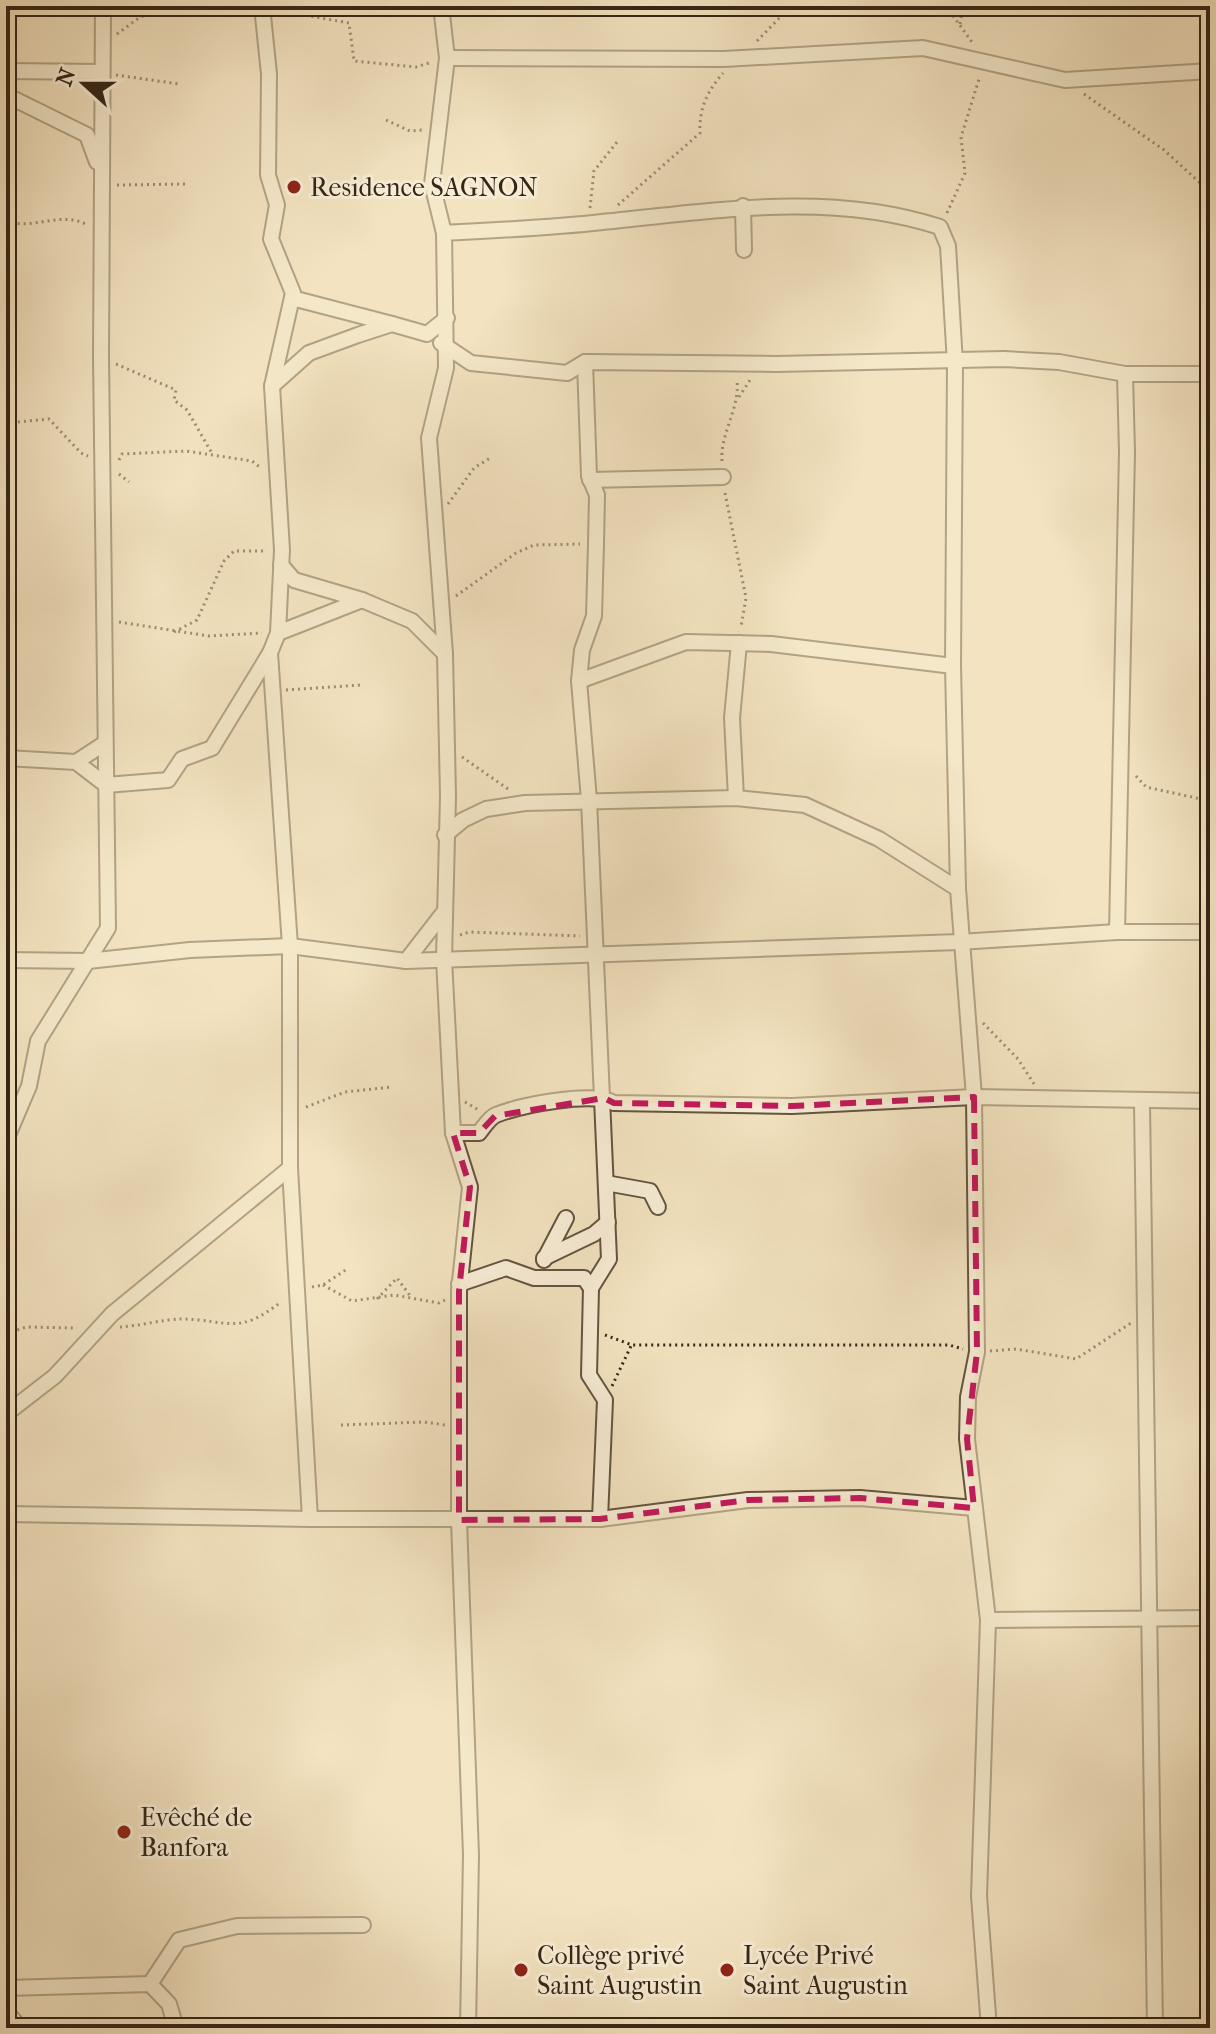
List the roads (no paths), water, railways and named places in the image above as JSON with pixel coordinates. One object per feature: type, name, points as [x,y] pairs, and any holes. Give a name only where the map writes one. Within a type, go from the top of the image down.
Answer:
[{"type":"street","points":[[6,1140],[29,1086],[38,1041],[108,928],[104,619],[110,462],[101,357],[103,6]]},
{"type":"street","points":[[441,6],[439,14],[447,58],[432,184],[444,233],[447,346],[446,368],[429,438],[445,654],[444,959],[450,1088],[453,1133],[470,1187],[459,1288],[459,1520],[471,1855],[468,2028]]},
{"type":"street","points":[[6,758],[76,762],[106,785],[168,780],[182,759],[212,748],[270,653],[278,633],[281,558],[272,386],[292,298],[271,239],[277,205],[268,175],[269,74],[262,8]]},
{"type":"street","points":[[447,58],[740,58],[923,48],[1065,80],[1210,71]]},
{"type":"street","points":[[6,71],[101,72]]},
{"type":"street","points":[[6,95],[87,135],[101,179]]},
{"type":"street","points":[[444,233],[594,223],[743,206],[808,206],[913,218],[940,227],[948,246],[955,363],[953,666],[959,942],[968,1008],[974,1097],[977,1352],[968,1397],[967,1439],[988,1620],[979,1896],[989,2028]]},
{"type":"street","points":[[743,206],[744,250]]},
{"type":"street","points":[[292,298],[427,334],[471,363],[567,373],[585,362],[955,363],[1004,359],[1059,362],[1125,374],[1210,374]]},
{"type":"street","points":[[427,334],[447,318]]},
{"type":"street","points":[[272,386],[309,353],[392,324]]},
{"type":"street","points":[[585,362],[590,480],[597,495],[594,616],[582,650],[579,681],[589,800],[609,1259],[591,1288],[589,1375],[605,1400],[600,1519]]},
{"type":"street","points":[[1117,932],[1125,374]]},
{"type":"street","points":[[590,480],[723,477]]},
{"type":"street","points":[[281,558],[294,580],[362,600],[412,621],[445,654]]},
{"type":"street","points":[[278,633],[362,600]]},
{"type":"street","points":[[579,681],[686,642],[739,643],[953,666]]},
{"type":"street","points":[[736,798],[732,718],[739,643]]},
{"type":"street","points":[[270,653],[290,946],[290,1168],[310,1519]]},
{"type":"street","points":[[76,762],[105,743]]},
{"type":"street","points":[[445,835],[463,820],[486,809],[525,803],[736,798],[805,805],[879,839],[958,889]]},
{"type":"street","points":[[406,961],[444,912]]},
{"type":"street","points":[[6,960],[88,961],[190,950],[290,946],[406,961],[959,942],[1117,932],[1210,932]]},
{"type":"street","points":[[453,1133],[479,1133],[495,1116],[535,1105],[604,1098],[614,1103],[792,1106],[974,1097],[1142,1103],[1210,1101]]},
{"type":"street","points":[[1142,1103],[1155,2028]]},
{"type":"street","points":[[6,1414],[55,1376],[112,1314],[290,1168]]},
{"type":"street","points":[[606,1183],[650,1191],[658,1207]]},
{"type":"street","points":[[534,1278],[566,1218]]},
{"type":"street","points":[[544,1258],[594,1234],[608,1222]]},
{"type":"street","points":[[459,1288],[506,1268],[534,1278],[584,1278],[591,1288]]},
{"type":"street","points":[[6,1514],[310,1519],[600,1519],[748,1500],[860,1498],[974,1508]]},
{"type":"street","points":[[988,1620],[1210,1618]]},
{"type":"street","points":[[150,1984],[179,1940],[237,1926],[363,1925]]},
{"type":"street","points":[[6,1988],[150,1984],[169,2004],[176,2028]]},
{"type":"street","points":[[6,2011],[20,2028]]},
{"type":"place","name":"Residence SAGNON","points":[[294,187]]},
{"type":"place","name":"Evêché de Banfora","points":[[124,1832]]},
{"type":"place","name":"Collège privé Saint Augustin","points":[[521,1970]]},
{"type":"place","name":"Lycée Privé Saint Augustin","points":[[727,1970]]}]
